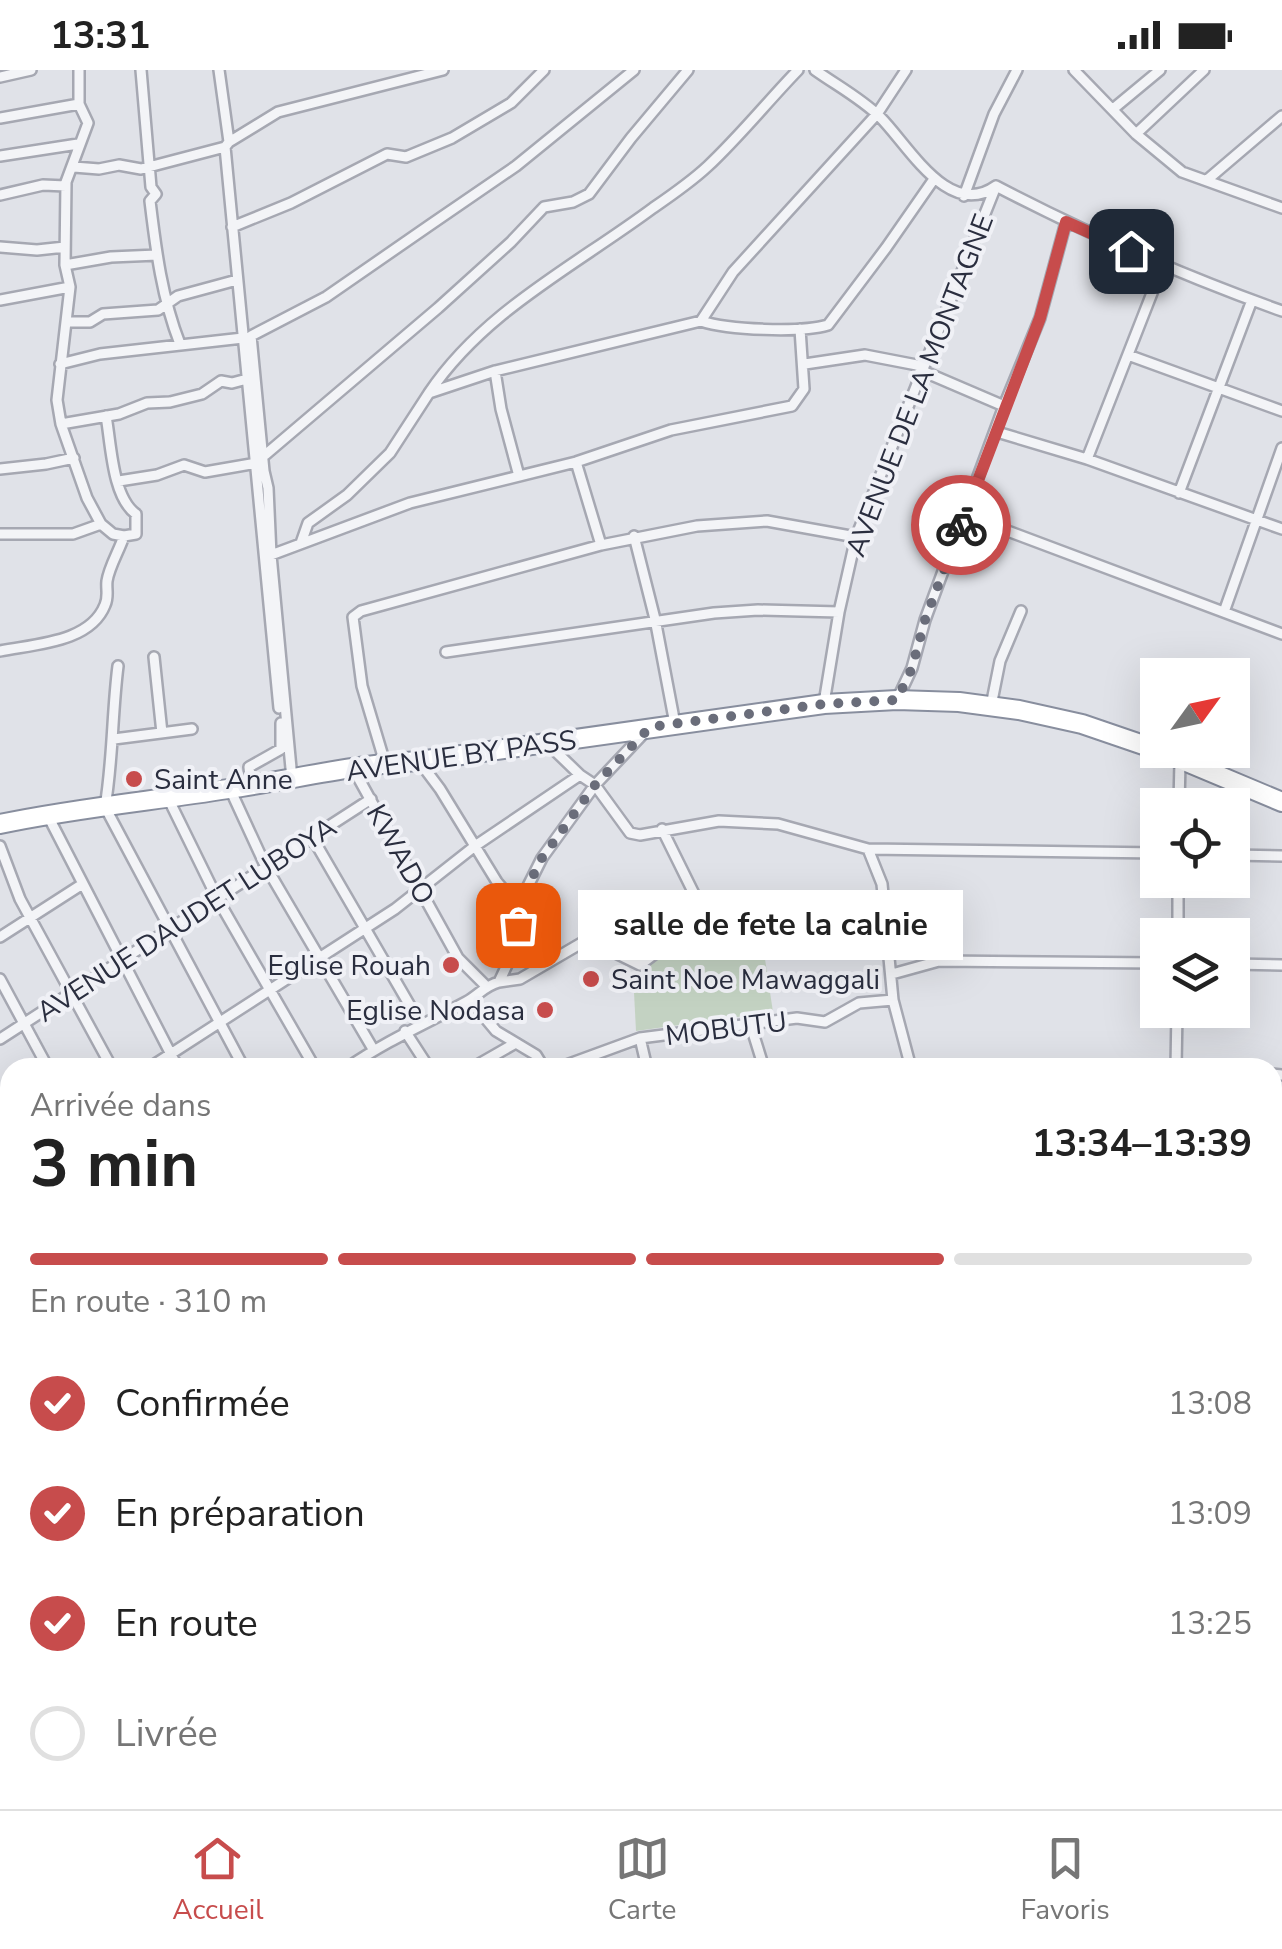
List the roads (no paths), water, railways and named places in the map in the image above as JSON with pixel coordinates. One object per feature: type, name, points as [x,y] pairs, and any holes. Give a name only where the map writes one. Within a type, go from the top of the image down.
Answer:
[{"type":"highway","name":"AVENUE BY PASS","points":[[0,824],[385,763],[824,704],[897,700],[991,706],[1082,724],[1140,744]]},
{"type":"highway","name":"AVENUE BY PASS","points":[[1203,768],[1282,802]]},
{"type":"street","points":[[0,76],[31,70]]},
{"type":"street","points":[[79,70],[79,104],[88,123],[66,186],[64,264],[70,287],[56,392],[60,424],[86,498],[101,524],[113,534],[136,534],[136,514],[124,502],[110,461],[106,416]]},
{"type":"street","points":[[141,70],[152,187],[156,194],[150,201],[157,255],[164,304],[180,344]]},
{"type":"street","points":[[219,70],[246,380],[261,459],[292,779]]},
{"type":"street","points":[[74,167],[150,168],[227,145],[278,112],[443,70]]},
{"type":"street","points":[[232,227],[291,203],[387,154],[406,157],[452,138],[511,103],[544,70]]},
{"type":"street","points":[[251,786],[249,767],[281,749],[281,728],[251,336],[326,296],[444,216],[541,146],[634,70]]},
{"type":"street","points":[[119,481],[184,466],[206,472],[261,459],[438,308],[544,207],[573,202],[589,194],[688,70]]},
{"type":"street","points":[[300,543],[308,523],[347,495],[390,453],[428,393],[471,339],[553,274],[652,209],[708,166],[798,70]]},
{"type":"street","points":[[815,70],[877,114],[934,178],[964,196],[985,194],[996,186],[1163,265],[1282,311]]},
{"type":"street","points":[[701,321],[734,272],[877,114],[906,70]]},
{"type":"street","points":[[964,196],[994,114],[1017,70]]},
{"type":"street","points":[[1074,70],[1136,134],[1182,172],[1282,208]]},
{"type":"street","points":[[1113,109],[1160,70]]},
{"type":"street","points":[[1136,134],[1204,70]]},
{"type":"street","points":[[0,118],[79,104]]},
{"type":"street","points":[[1207,180],[1282,116]]},
{"type":"street","points":[[0,156],[78,144]]},
{"type":"street","points":[[428,393],[496,371],[701,321],[720,328],[824,327],[934,178]]},
{"type":"street","points":[[0,195],[42,184],[66,186]]},
{"type":"street","name":"AVENUE DE LA MONTAGNE","points":[[824,704],[856,537],[996,186]]},
{"type":"street","points":[[897,700],[1040,318],[1066,222]]},
{"type":"street","points":[[0,246],[37,250],[65,247]]},
{"type":"street","points":[[64,264],[157,255]]},
{"type":"street","points":[[1087,459],[1163,265]]},
{"type":"street","points":[[68,322],[90,322],[103,314],[158,310],[178,296],[238,280]]},
{"type":"street","points":[[0,300],[70,287]]},
{"type":"street","points":[[1179,493],[1252,300]]},
{"type":"street","points":[[271,555],[410,504],[576,462],[670,430],[792,406],[804,389],[800,329]]},
{"type":"street","points":[[60,364],[100,354],[243,338]]},
{"type":"street","points":[[1128,354],[1282,411]]},
{"type":"street","points":[[805,364],[865,355],[921,368],[1004,406]]},
{"type":"street","points":[[496,371],[501,409],[519,476]]},
{"type":"street","points":[[60,424],[106,416],[147,403],[165,404],[202,394],[221,381],[246,380]]},
{"type":"street","points":[[997,432],[1087,459],[1282,529]]},
{"type":"street","points":[[1224,612],[1282,448]]},
{"type":"street","points":[[0,468],[74,458]]},
{"type":"street","points":[[576,462],[600,545]]},
{"type":"street","points":[[966,514],[1282,634]]},
{"type":"street","points":[[385,763],[362,686],[353,618],[373,606],[634,536],[736,521],[767,520],[856,537]]},
{"type":"street","points":[[0,534],[73,534],[101,524]]},
{"type":"street","points":[[0,651],[78,633],[92,624],[105,606],[108,578],[124,536]]},
{"type":"street","points":[[634,536],[675,724]]},
{"type":"street","points":[[446,652],[655,619],[758,610],[839,612]]},
{"type":"street","points":[[991,706],[1000,661],[1021,611]]},
{"type":"street","points":[[154,656],[162,733]]},
{"type":"street","points":[[118,666],[105,808],[239,1058]]},
{"type":"street","points":[[499,982],[515,948],[522,903],[542,858],[595,785],[650,727]]},
{"type":"street","points":[[114,739],[192,729]]},
{"type":"street","points":[[548,744],[595,785],[630,833],[640,835],[719,821],[778,824],[868,849],[1140,853]]},
{"type":"street","points":[[419,761],[509,896],[522,903]]},
{"type":"street","name":"KWADO","points":[[354,770],[458,958],[486,985]]},
{"type":"street","points":[[165,1058],[394,909],[476,846],[580,775]]},
{"type":"street","points":[[230,789],[265,866],[373,1049]]},
{"type":"street","points":[[168,798],[217,898],[309,1058]]},
{"type":"street","name":"AVENUE DAUDET LUBOYA","points":[[0,1040],[371,799]]},
{"type":"street","points":[[47,814],[173,1058]]},
{"type":"street","points":[[662,830],[705,916]]},
{"type":"street","points":[[312,837],[420,1023]]},
{"type":"street","points":[[0,846],[20,900],[107,1058]]},
{"type":"street","points":[[868,849],[882,884],[894,1000],[909,1058]]},
{"type":"street","points":[[1250,855],[1282,856]]},
{"type":"street","points":[[0,937],[81,885]]},
{"type":"street","points":[[361,1058],[405,1030],[470,1000],[486,985],[520,979],[586,942],[599,944],[640,965],[705,916],[761,916],[836,926],[886,919]]},
{"type":"street","points":[[892,974],[939,960],[1140,963]]},
{"type":"street","points":[[1250,965],[1282,966]]},
{"type":"street","points":[[0,979],[43,1058]]},
{"type":"street","points":[[470,1000],[496,1031],[538,1058]]},
{"type":"street","name":"MOBUTU","points":[[585,1058],[640,1038],[797,1018],[825,1022],[859,1003],[894,1000]]},
{"type":"street","points":[[750,1023],[761,1058]]},
{"type":"street","points":[[1176,1058],[1177,1028]]},
{"type":"street","points":[[405,1030],[423,1058]]},
{"type":"street","points":[[640,1038],[645,1058]]},
{"type":"street","points":[[490,1058],[514,1044]]},
{"type":"place","name":"Saint Anne","points":[[134,779]]},
{"type":"place","name":"salle de fete la calnie","points":[[518,925]]},
{"type":"place","name":"Eglise Rouah","points":[[451,965]]},
{"type":"place","name":"Saint Noe Mawaggali","points":[[591,979]]},
{"type":"place","name":"Eglise Nodasa","points":[[545,1010]]}]
